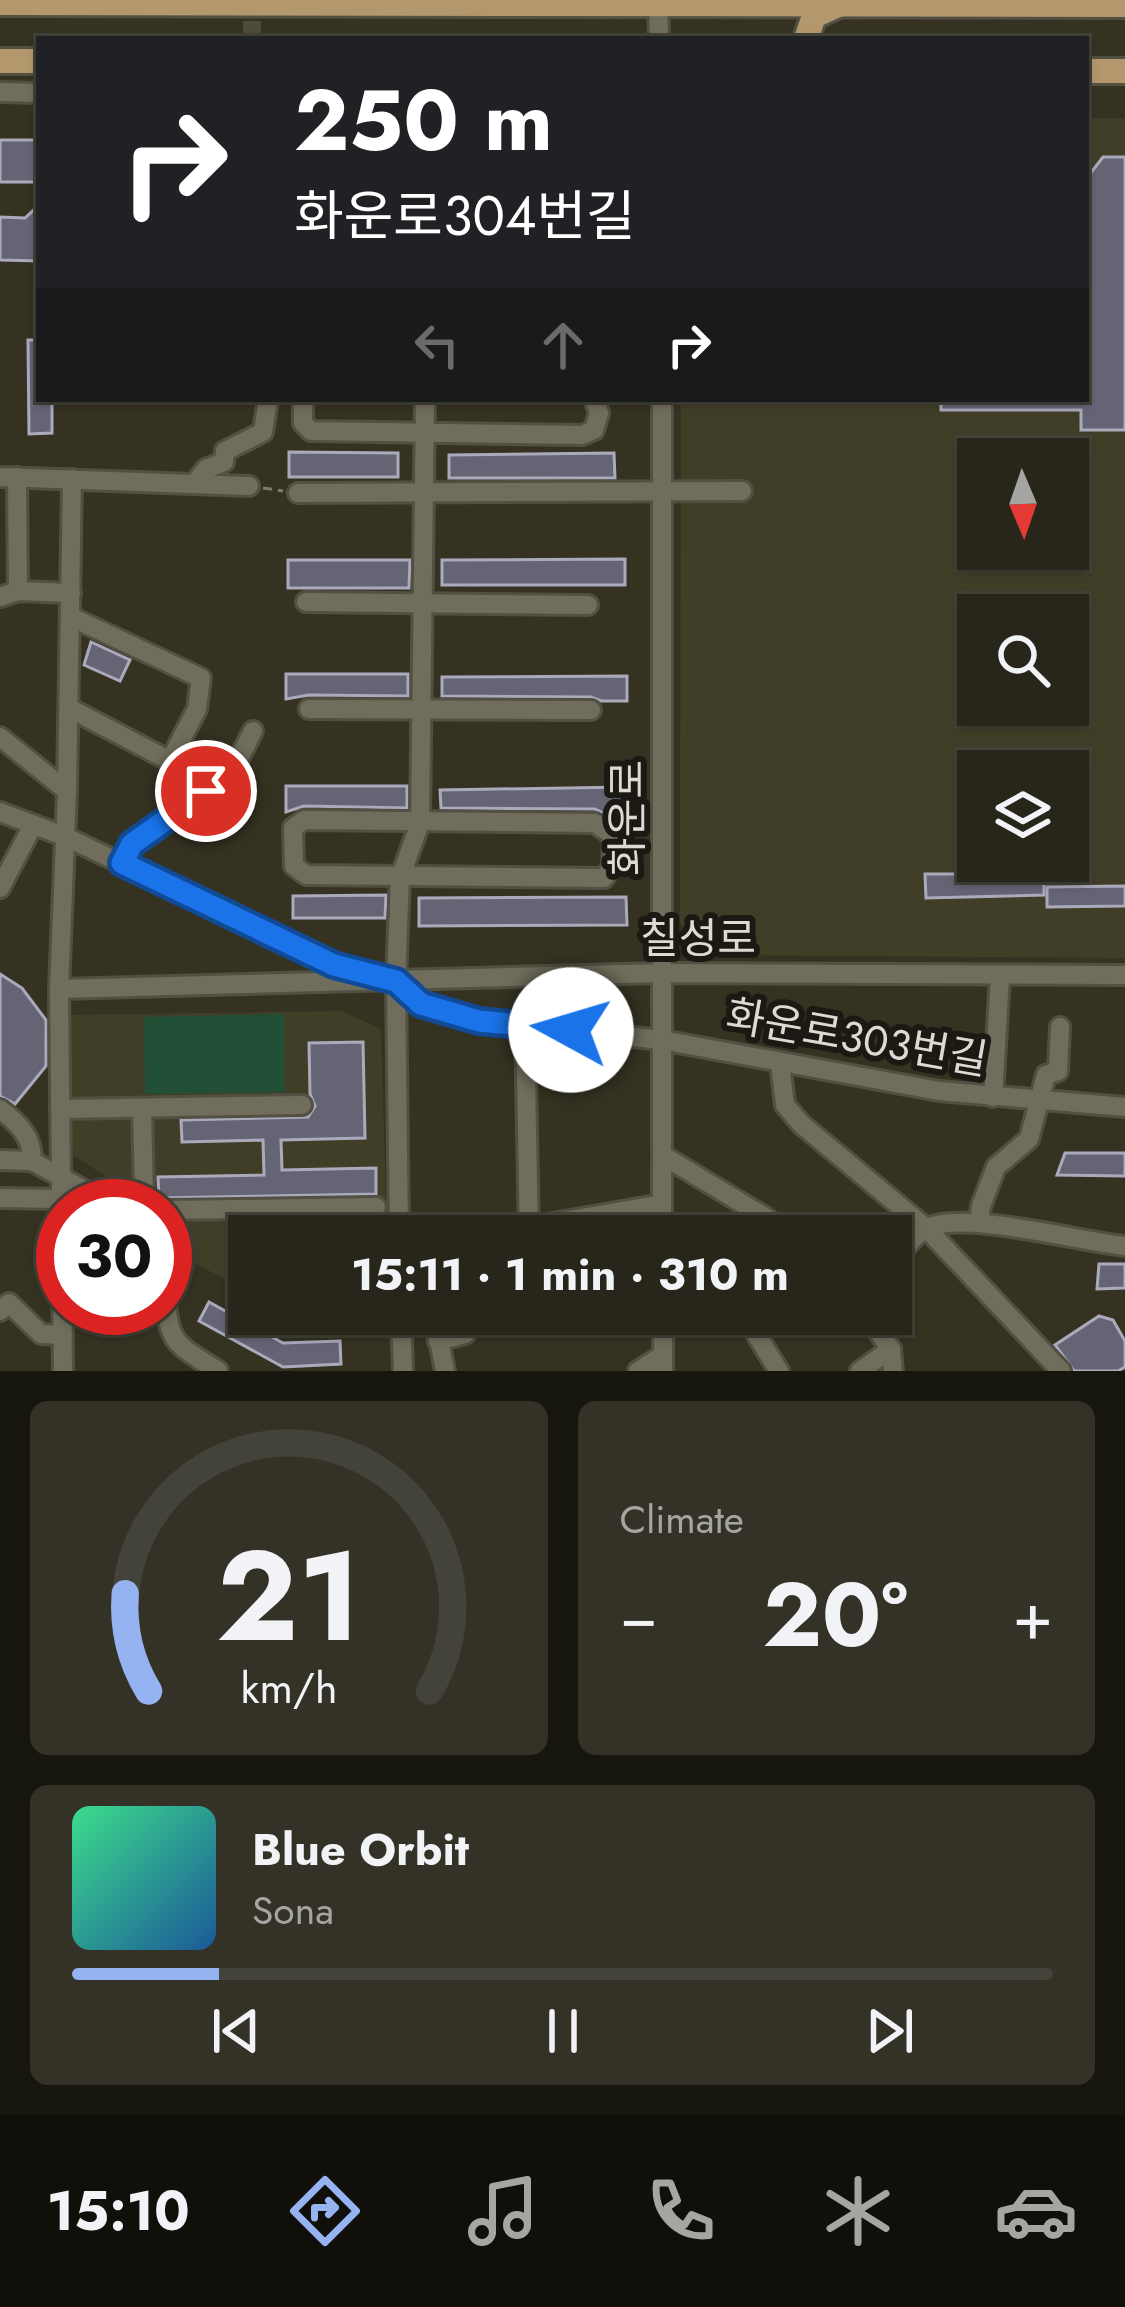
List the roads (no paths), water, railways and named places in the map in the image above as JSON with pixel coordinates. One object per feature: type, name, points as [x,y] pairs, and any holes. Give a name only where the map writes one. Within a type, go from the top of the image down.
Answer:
[{"type":"main road","points":[[0,3],[1125,5]]},
{"type":"main road","points":[[807,36],[814,16],[840,4]]},
{"type":"main road","points":[[0,61],[36,62]]},
{"type":"main road","points":[[1089,71],[1125,71]]},
{"type":"street","points":[[658,2],[659,36]]},
{"type":"street","points":[[0,92],[36,92]]},
{"type":"street","points":[[195,483],[206,470],[224,461],[225,451],[263,432],[268,402]]},
{"type":"street","points":[[303,402],[303,423],[311,431],[582,435],[594,430],[599,413],[595,402]]},
{"type":"street","points":[[399,1215],[396,981],[400,878],[420,823],[425,402]]},
{"type":"street","name":"화운로","points":[[662,402],[662,1215]]},
{"type":"street","points":[[71,593],[9,594],[9,477],[249,486]]},
{"type":"street","points":[[61,1176],[59,989],[73,479]]},
{"type":"street","points":[[298,493],[742,491]]},
{"type":"street","points":[[306,602],[588,605]]},
{"type":"street","points":[[70,617],[201,678],[197,709],[170,761]]},
{"type":"street","points":[[69,708],[170,761],[206,791]]},
{"type":"street","points":[[309,710],[591,710]]},
{"type":"street","points":[[122,863],[132,844],[229,778],[253,731]]},
{"type":"street","points":[[0,737],[67,791]]},
{"type":"street","points":[[0,812],[66,837],[334,965],[396,981]]},
{"type":"street","points":[[304,820],[420,823],[595,823],[613,836],[612,867],[604,878],[400,878],[306,875],[294,866],[293,828],[304,820]]},
{"type":"street","points":[[0,888],[34,825]]},
{"type":"street","name":"칠성로","points":[[59,989],[662,973],[1125,975]]},
{"type":"street","points":[[993,1097],[1000,976]]},
{"type":"street","name":"화운로303번길","points":[[396,981],[421,1004],[479,1021],[662,1040],[866,1080],[993,1097],[1125,1107]]},
{"type":"street","points":[[525,1025],[530,1215]]},
{"type":"street","name":"화운로303번길","points":[[979,1223],[996,1167],[1029,1139],[1046,1075],[1058,1071],[1060,1027]]},
{"type":"street","points":[[780,1063],[785,1105],[801,1124],[926,1228],[1061,1371]]},
{"type":"street","points":[[60,1109],[302,1105]]},
{"type":"street","points":[[0,1108],[22,1128],[33,1148],[32,1161]]},
{"type":"street","points":[[142,1108],[146,1179]]},
{"type":"street","points":[[662,1155],[762,1215]]},
{"type":"street","points":[[0,1160],[32,1161],[66,1179]]},
{"type":"street","points":[[0,1198],[36,1199]]},
{"type":"street","points":[[608,1215],[662,1204]]},
{"type":"street","points":[[192,1210],[376,1207]]},
{"type":"street","points":[[912,1242],[926,1228],[979,1223],[1125,1246]]},
{"type":"street","points":[[0,1311],[9,1303],[36,1329]]},
{"type":"street","points":[[63,1335],[63,1371]]},
{"type":"street","points":[[171,1335],[218,1371]]},
{"type":"street","points":[[402,1335],[403,1371]]},
{"type":"street","points":[[437,1335],[445,1371]]},
{"type":"street","points":[[438,1341],[461,1335]]},
{"type":"street","points":[[757,1335],[779,1371]]},
{"type":"street","points":[[881,1335],[891,1349],[893,1371]]},
{"type":"street","points":[[860,1371],[891,1349]]},
{"type":"street","points":[[638,1371],[663,1363]]},
{"type":"tunnel","points":[[252,0],[252,36]]}]
